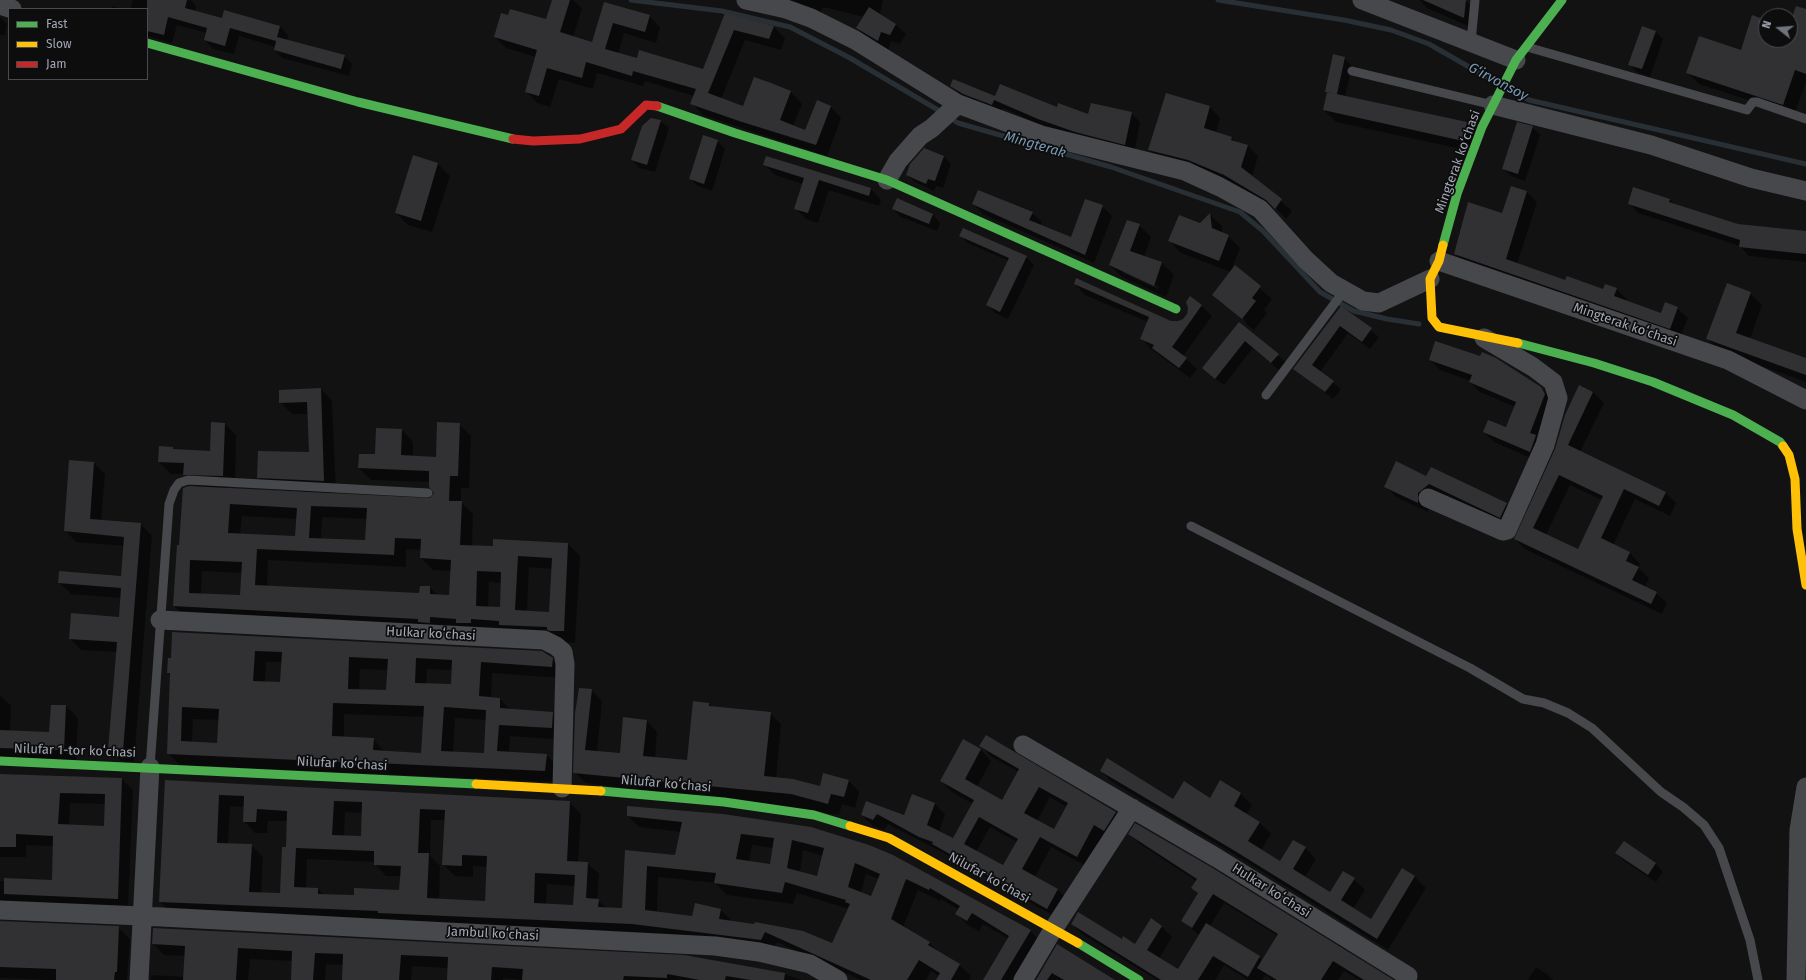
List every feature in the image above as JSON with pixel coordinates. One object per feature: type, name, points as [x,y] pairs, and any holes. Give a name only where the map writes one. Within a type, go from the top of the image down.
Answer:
[{"type":"street","points":[[746,0],[786,9],[811,18],[855,40],[954,108],[1041,135],[1185,171],[1220,187],[1260,209],[1306,260],[1331,283],[1363,301],[1379,303],[1430,279],[1432,318],[1439,327],[1504,339],[1586,361],[1653,382],[1733,415],[1780,442],[1789,455],[1795,479],[1797,529],[1806,585]]},
{"type":"street","points":[[1362,0],[1518,60]]},
{"type":"street","name":"Mingterak ko‘chasi","points":[[1430,279],[1439,261],[1457,194],[1482,127],[1518,60],[1562,0]]},
{"type":"street","points":[[0,3],[9,8]]},
{"type":"street","points":[[148,43],[358,102],[505,138],[533,141],[580,139],[622,130],[646,105],[660,106],[736,134],[887,180],[1176,309]]},
{"type":"street","points":[[1493,105],[1651,145],[1751,178],[1806,191]]},
{"type":"street","points":[[887,180],[898,161],[920,136],[932,128],[954,108]]},
{"type":"street","name":"Mingterak koʻchasi","points":[[1439,261],[1728,360],[1806,400]]},
{"type":"street","points":[[1428,498],[1503,531],[1507,530],[1545,445],[1558,398],[1553,382],[1533,366],[1478,335]]},
{"type":"street","name":"Hulkar koʻchasi","points":[[160,620],[544,640],[556,646],[563,652],[565,664],[562,788]]},
{"type":"street","name":"Hulkar koʻchasi","points":[[1024,745],[1217,858],[1409,979]]},
{"type":"street","name":"Nilufar 1-tor koʻchasi","points":[[0,761],[150,767]]},
{"type":"street","points":[[139,980],[150,767]]},
{"type":"street","name":"Nilufar koʻchasi","points":[[150,767],[562,788],[724,802],[814,816],[889,838],[1054,928],[1139,980]]},
{"type":"street","points":[[1796,980],[1799,830],[1806,786]]},
{"type":"street","points":[[1024,980],[1054,928],[1132,808]]},
{"type":"street","name":"Jambul koʻchasi","points":[[0,910],[714,946],[759,952],[810,964],[838,980]]},
{"type":"lane","points":[[1471,42],[1475,0]]},
{"type":"lane","points":[[1518,60],[1747,110],[1753,102],[1757,102],[1806,119]]},
{"type":"lane","points":[[1352,71],[1493,105]]},
{"type":"lane","points":[[1266,395],[1344,291]]},
{"type":"lane","points":[[150,767],[169,504],[174,490],[179,483],[188,480],[428,493]]},
{"type":"lane","points":[[1191,526],[1470,668],[1523,699],[1544,703],[1568,713],[1592,728],[1661,792],[1683,806],[1704,825],[1719,848],[1750,940],[1758,980]]},
{"type":"building","points":[[147,0],[187,0],[185,8],[222,18],[224,10],[280,26],[276,41],[230,28],[225,46],[204,40],[207,28],[168,17],[164,35],[148,31]]},
{"type":"building","points":[[552,0],[570,0],[560,32],[592,42],[604,2],[650,15],[645,32],[613,23],[605,49],[637,58],[639,50],[703,69],[725,13],[774,26],[769,39],[734,30],[708,93],[743,106],[754,77],[771,83],[791,91],[780,120],[805,130],[817,100],[831,106],[816,145],[690,104],[696,89],[633,71],[632,76],[586,62],[582,78],[547,68],[539,96],[525,92],[537,50],[494,37],[501,13],[508,15],[510,9],[546,19]]},
{"type":"building","points":[[1423,0],[1466,0],[1464,18]]},
{"type":"building","points":[[1796,6],[1806,9],[1806,74],[1795,70],[1783,105],[1686,73],[1699,36],[1741,50],[1752,15],[1758,17],[1758,48],[1798,48],[1798,8],[1795,8]]},
{"type":"building","points":[[869,7],[896,24],[890,35],[881,32],[878,41],[856,28]]},
{"type":"building","points":[[1642,26],[1656,31],[1642,69],[1628,65]]},
{"type":"building","points":[[277,37],[345,55],[341,69],[274,50]]},
{"type":"building","points":[[1333,54],[1345,57],[1337,94],[1325,92]]},
{"type":"building","points":[[953,79],[995,96],[1000,84],[1057,107],[1058,103],[1088,114],[1091,103],[1132,112],[1125,145],[1075,132],[1038,119],[994,100],[992,105],[963,94],[950,86]]},
{"type":"building","points":[[1327,92],[1467,122],[1463,141],[1323,110]]},
{"type":"building","points":[[1166,93],[1210,106],[1204,128],[1232,137],[1231,140],[1248,145],[1241,167],[1282,199],[1275,209],[1266,200],[1224,175],[1188,160],[1148,150]]},
{"type":"building","points":[[651,118],[661,120],[647,165],[631,160],[642,126]]},
{"type":"building","points":[[1517,122],[1533,126],[1518,174],[1502,169]]},
{"type":"building","points":[[703,135],[718,140],[704,184],[689,179]]},
{"type":"building","points":[[924,148],[944,156],[935,181],[928,179],[926,184],[906,175],[910,164]]},
{"type":"building","points":[[413,155],[438,163],[421,221],[395,213]]},
{"type":"building","points":[[766,156],[871,188],[869,196],[819,180],[808,213],[794,209],[804,178],[763,165]]},
{"type":"building","points":[[1511,186],[1527,191],[1506,259],[1565,280],[1567,276],[1603,289],[1605,284],[1617,288],[1614,296],[1661,313],[1665,302],[1678,307],[1670,329],[1454,254],[1468,202],[1502,213]]},
{"type":"building","points":[[1633,187],[1670,199],[1669,202],[1738,224],[1806,231],[1806,254],[1739,247],[1740,240],[1628,204]]},
{"type":"building","points":[[978,190],[1033,212],[1029,220],[1071,237],[1085,199],[1103,205],[1085,255],[972,204]]},
{"type":"building","points":[[897,198],[933,214],[929,224],[892,209]]},
{"type":"building","points":[[1210,213],[1212,228],[1229,235],[1219,261],[1168,241],[1179,215],[1200,223]]},
{"type":"building","points":[[1127,220],[1140,224],[1130,251],[1162,262],[1154,286],[1109,265]]},
{"type":"building","points":[[963,228],[1027,256],[1000,312],[986,305],[1009,258],[959,236]]},
{"type":"building","points":[[1235,265],[1261,286],[1252,298],[1256,301],[1242,319],[1212,295]]},
{"type":"building","points":[[1076,278],[1171,321],[1183,319],[1187,314],[1188,308],[1186,302],[1190,296],[1202,305],[1172,347],[1187,358],[1179,368],[1152,348],[1154,345],[1140,339],[1149,317],[1074,284]]},
{"type":"building","points":[[1727,283],[1751,292],[1736,333],[1806,358],[1806,375],[1706,339]]},
{"type":"building","points":[[1341,306],[1372,328],[1362,342],[1340,326],[1312,365],[1334,381],[1325,392],[1293,369]]},
{"type":"building","points":[[1239,322],[1279,354],[1271,363],[1245,341],[1215,379],[1202,368]]},
{"type":"building","points":[[1435,341],[1480,356],[1482,352],[1496,358],[1541,387],[1545,394],[1530,433],[1536,435],[1530,452],[1483,432],[1488,420],[1506,427],[1516,402],[1469,382],[1472,375],[1429,360]]},
{"type":"building","points":[[1579,385],[1593,392],[1568,445],[1666,492],[1659,506],[1624,489],[1601,538],[1630,552],[1626,561],[1639,567],[1632,580],[1657,592],[1651,604],[1514,539],[1555,449],[1565,415]],"holes":[[[1559,475],[1603,496],[1578,549],[1533,528]]]},
{"type":"building","points":[[321,388],[324,481],[257,478],[258,451],[309,452],[307,402],[279,403],[279,390]]},
{"type":"building","points":[[211,422],[225,423],[223,476],[183,475],[184,463],[158,462],[159,446],[173,447],[173,449],[210,451]]},
{"type":"building","points":[[437,422],[460,423],[458,476],[450,476],[449,501],[462,501],[460,545],[493,546],[493,539],[568,543],[564,631],[550,631],[547,630],[547,627],[499,625],[499,621],[471,619],[471,623],[456,623],[456,619],[430,617],[430,623],[418,622],[418,619],[173,606],[183,488],[189,486],[430,498],[434,493],[429,487],[429,471],[358,468],[359,454],[375,454],[376,428],[402,429],[401,455],[436,457]],"holes":[[[230,504],[297,508],[295,536],[228,533]],[[311,506],[367,508],[365,540],[309,538]],[[395,538],[421,539],[420,558],[451,560],[449,595],[430,594],[430,586],[420,586],[419,593],[255,585],[257,549],[394,555]],[[518,556],[552,558],[549,612],[515,610]],[[190,560],[242,562],[240,595],[189,593]],[[477,571],[501,572],[500,607],[476,606]]]},
{"type":"building","points":[[69,460],[94,462],[90,519],[141,523],[123,751],[108,750],[117,642],[69,639],[71,613],[119,617],[121,588],[58,583],[59,571],[121,576],[124,537],[64,531]]},
{"type":"building","points":[[1396,461],[1426,476],[1431,467],[1507,503],[1500,518],[1429,484],[1418,493],[1418,503],[1384,487]]},
{"type":"building","points":[[172,632],[542,651],[553,658],[552,667],[481,662],[479,696],[500,698],[500,708],[553,712],[552,728],[499,725],[497,751],[547,754],[545,771],[356,762],[356,765],[342,764],[342,762],[167,754],[170,673],[167,673],[168,658],[171,658]],"holes":[[[255,651],[282,652],[280,682],[253,681]],[[349,657],[388,659],[386,690],[348,689]],[[416,658],[452,660],[451,684],[415,683]],[[333,703],[424,706],[421,753],[373,750],[374,738],[332,736]],[[182,707],[219,709],[217,743],[181,741]],[[444,707],[486,710],[484,753],[441,751]]]},
{"type":"building","points":[[579,688],[592,689],[585,750],[620,753],[623,717],[647,720],[643,756],[687,760],[693,701],[709,703],[709,706],[771,712],[764,776],[793,779],[820,786],[823,773],[849,780],[844,797],[831,794],[828,804],[791,794],[573,773],[575,713]]},
{"type":"building","points":[[51,705],[66,705],[64,750],[0,748],[0,730],[49,732]]},
{"type":"building","points":[[986,735],[1116,812],[1104,831],[1094,825],[1077,857],[1040,837],[1022,869],[1058,889],[1047,909],[932,844],[933,842],[919,837],[877,814],[873,820],[861,815],[866,801],[904,815],[912,794],[935,803],[927,825],[953,838],[974,800],[940,781],[963,739],[981,749],[965,779],[1002,800],[1019,769],[979,746]],"holes":[[[1039,787],[1068,803],[1054,829],[1024,813]],[[979,817],[1018,839],[1003,865],[964,844]]]},
{"type":"building","points":[[1107,758],[1173,799],[1184,781],[1210,798],[1220,780],[1241,793],[1234,806],[1260,822],[1248,841],[1280,861],[1293,840],[1306,847],[1293,869],[1330,892],[1343,871],[1355,878],[1341,900],[1371,919],[1402,868],[1415,876],[1377,939],[1230,848],[1100,771]]},
{"type":"building","points":[[0,774],[122,778],[118,899],[4,894],[4,878],[52,880],[53,836],[16,834],[16,847],[0,847]],"holes":[[[60,793],[105,794],[104,826],[58,824]]]},
{"type":"building","points":[[165,780],[570,801],[567,861],[588,862],[586,898],[599,899],[598,907],[622,908],[625,850],[675,855],[682,822],[627,816],[627,806],[723,814],[811,827],[869,845],[893,855],[1031,930],[1001,980],[983,980],[1009,936],[972,913],[967,921],[955,914],[960,906],[930,888],[929,890],[906,879],[891,919],[930,942],[928,945],[960,964],[951,980],[936,980],[940,973],[919,960],[907,980],[871,980],[765,932],[761,940],[632,924],[159,902]],"holes":[[[219,795],[244,796],[243,822],[256,822],[257,809],[287,811],[286,847],[282,847],[280,893],[249,892],[252,844],[217,843]],[[334,801],[362,802],[361,836],[332,835]],[[420,809],[445,810],[442,865],[462,866],[462,855],[487,856],[485,901],[427,898],[429,853],[418,853]],[[741,834],[774,838],[770,864],[736,859]],[[792,840],[824,848],[817,876],[787,868]],[[296,848],[374,851],[374,865],[401,866],[399,890],[354,888],[354,895],[318,894],[318,888],[294,887]],[[855,863],[880,874],[871,896],[848,887]],[[647,866],[716,873],[714,883],[782,893],[785,882],[846,900],[845,902],[850,904],[832,943],[803,931],[755,922],[754,924],[719,919],[721,909],[695,903],[692,916],[645,910]],[[535,873],[575,875],[573,905],[534,903]]]},
{"type":"building","points":[[1135,823],[1211,867],[1394,980],[1364,980],[1333,961],[1321,980],[1277,980],[1257,968],[1278,934],[1213,894],[1192,928],[1181,921],[1198,893],[1191,888],[1197,879],[1128,834]]},
{"type":"building","points":[[1624,841],[1656,863],[1648,875],[1615,853]]},
{"type":"building","points":[[1078,912],[1122,939],[1123,936],[1135,944],[1151,918],[1162,926],[1147,950],[1178,969],[1206,923],[1260,956],[1248,977],[1213,956],[1198,980],[1161,980],[1071,924]]},
{"type":"building","points":[[0,921],[119,926],[117,972],[115,972],[114,980],[56,980],[56,969],[0,967]]},
{"type":"building","points":[[153,928],[684,955],[785,973],[784,980],[751,980],[726,976],[725,980],[700,980],[667,974],[667,978],[624,976],[623,980],[522,980],[523,969],[492,967],[491,980],[447,980],[448,957],[401,955],[399,980],[342,980],[343,954],[315,953],[313,980],[291,980],[292,951],[238,948],[236,980],[183,980],[185,946],[152,944]]},
{"type":"building","points":[[1057,944],[1115,980],[1064,980],[1052,973],[1047,980],[1036,980]]},
{"type":"waterway","name":"Mingterak","points":[[631,0],[722,11],[790,27],[850,58],[943,113]]},
{"type":"waterway","name":"G‘irvonsoy","points":[[1218,0],[1344,20],[1391,30],[1429,44],[1499,84]]},
{"type":"waterway","name":"G‘irvonsoy","points":[[1508,88],[1529,100],[1806,164]]},
{"type":"waterway","name":"Mingterak","points":[[950,118],[958,123],[1111,167],[1240,212],[1263,231],[1320,292],[1354,311],[1387,319],[1419,324]]},
{"type":"traffic: fast","points":[[1443,245],[1457,194],[1482,127],[1516,60],[1562,0]]},
{"type":"traffic: fast","points":[[148,43],[358,102],[513,139]]},
{"type":"traffic: fast","points":[[657,106],[735,133],[887,180],[1176,309]]},
{"type":"traffic: fast","points":[[1518,343],[1594,363],[1653,382],[1733,415],[1780,442],[1783,446]]},
{"type":"traffic: fast","points":[[0,761],[476,784]]},
{"type":"traffic: fast","points":[[601,791],[724,802],[814,815],[850,826]]},
{"type":"traffic: fast","points":[[1078,943],[1139,980]]},
{"type":"traffic: slow","points":[[1443,245],[1439,261],[1430,279],[1432,318],[1439,327],[1518,343]]},
{"type":"traffic: slow","points":[[1783,446],[1789,455],[1795,479],[1797,529],[1806,585]]},
{"type":"traffic: slow","points":[[476,784],[601,791]]},
{"type":"traffic: slow","points":[[850,826],[889,838],[1078,943]]},
{"type":"traffic: jam","points":[[513,139],[533,141],[580,139],[621,129],[646,105],[657,106]]}]
